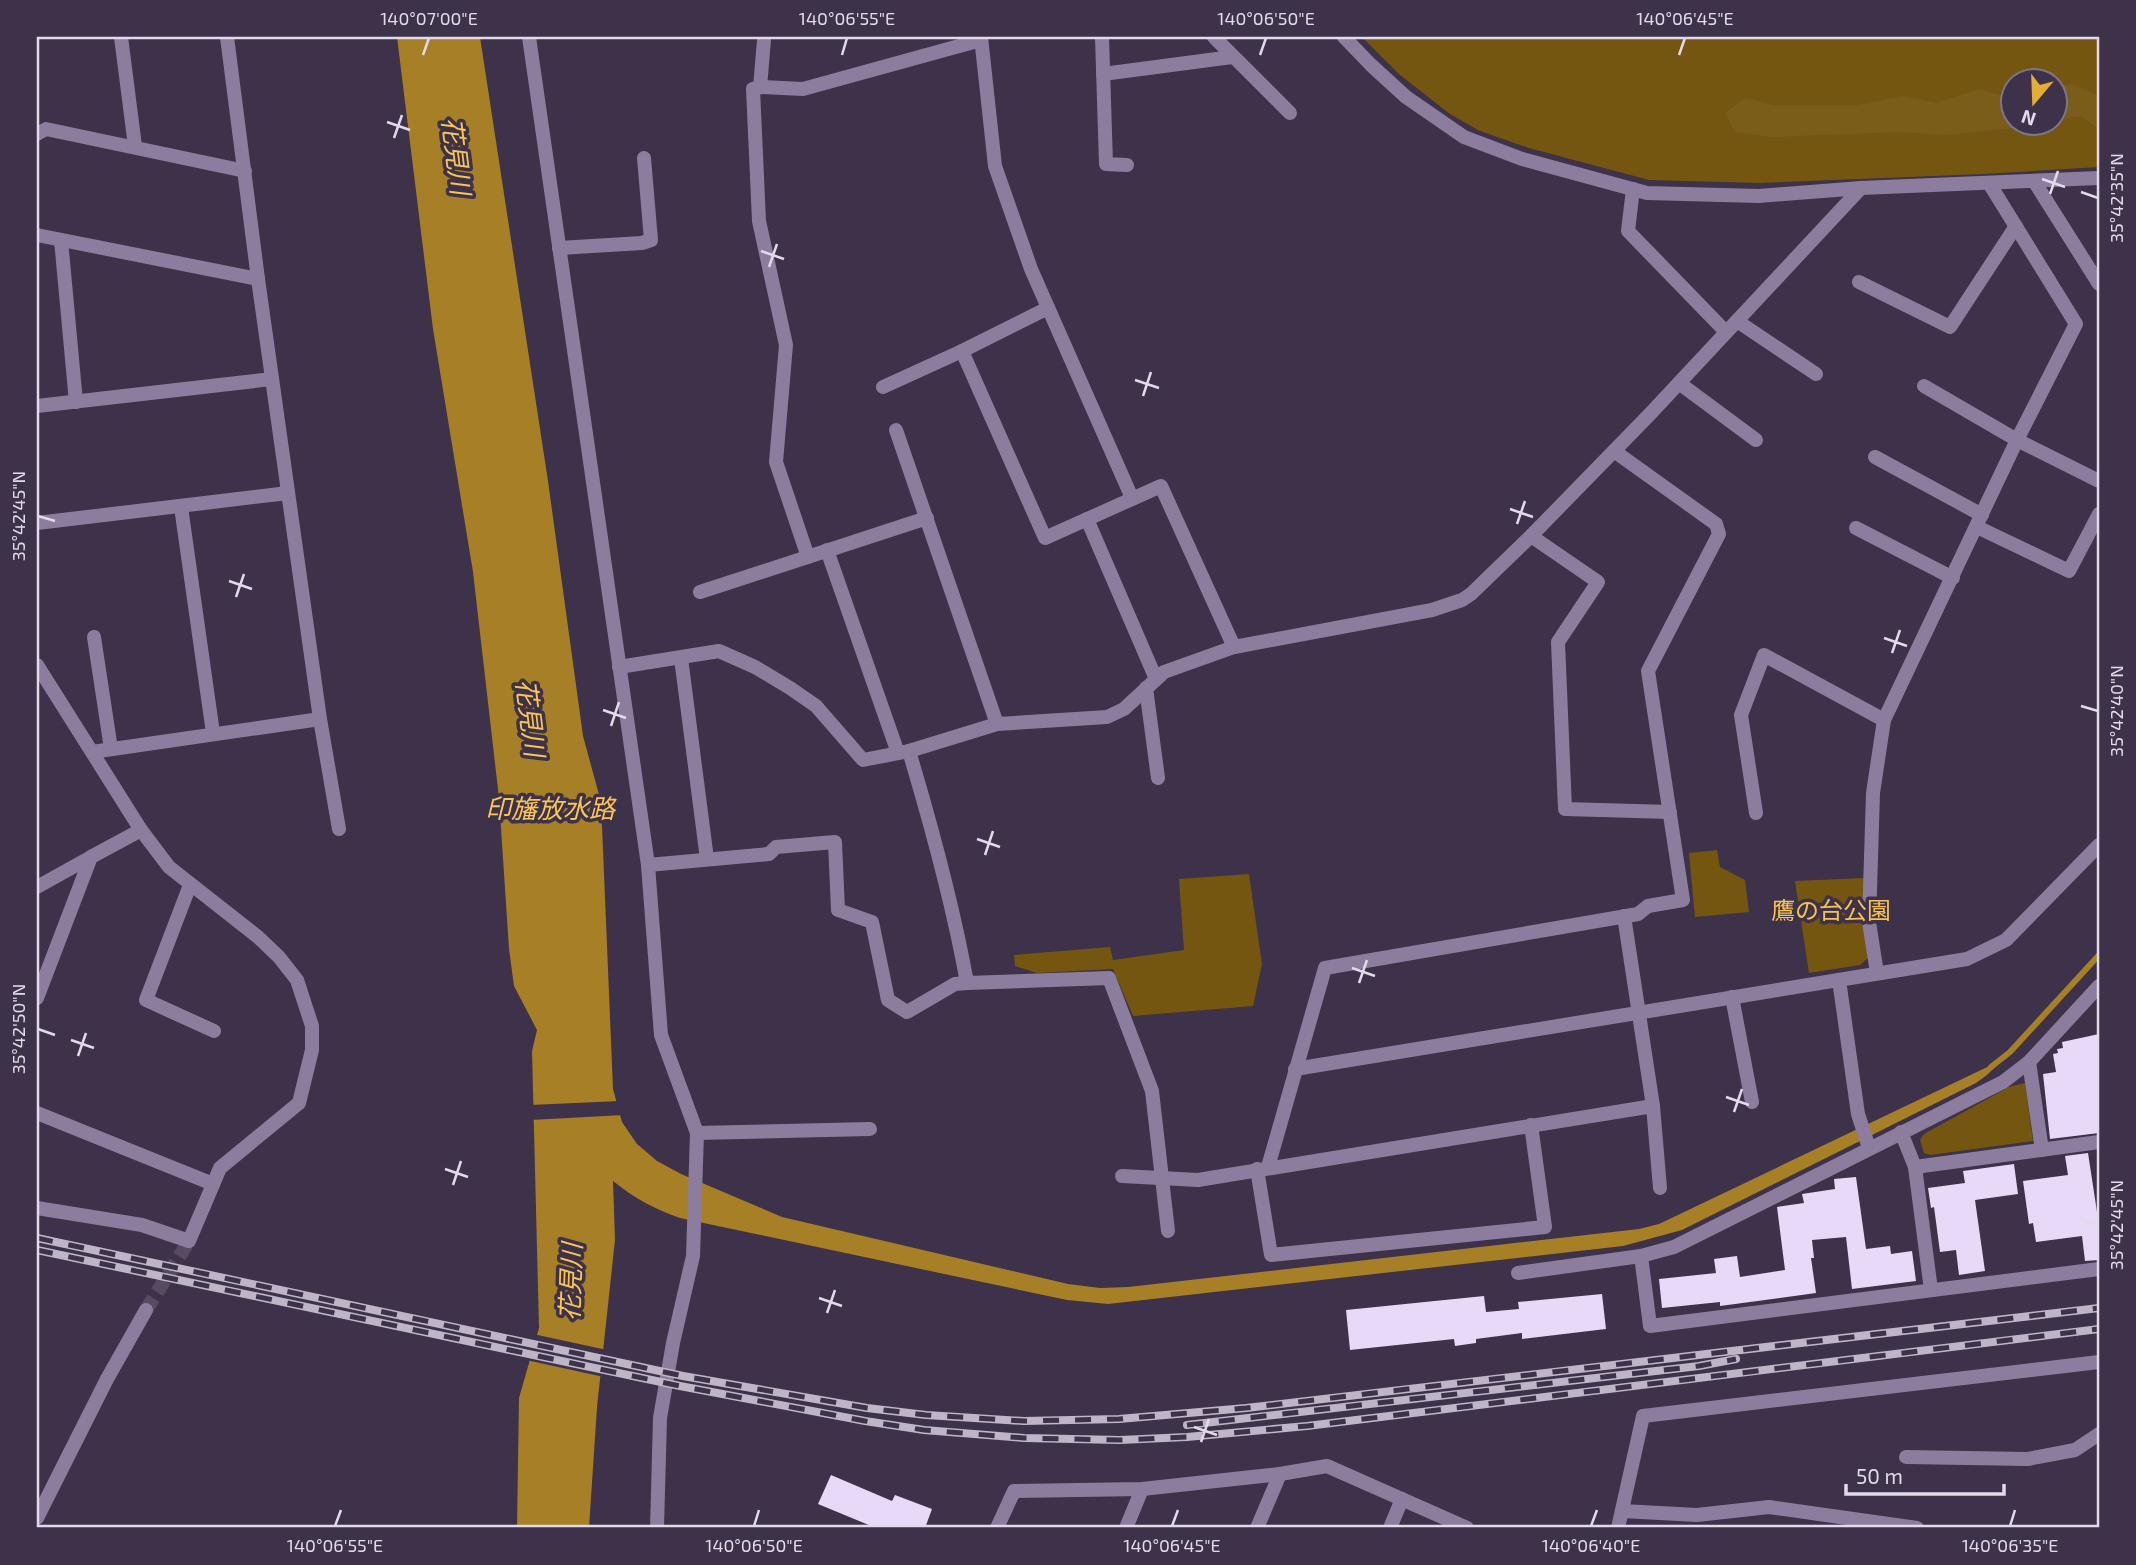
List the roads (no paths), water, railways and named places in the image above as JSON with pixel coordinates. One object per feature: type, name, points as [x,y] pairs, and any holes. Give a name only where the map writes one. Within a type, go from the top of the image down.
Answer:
[{"type":"street","points":[[121,37],[135,146]]},
{"type":"street","points":[[227,37],[320,719],[340,829]]},
{"type":"street","points":[[529,37],[648,865],[661,1035],[697,1133],[693,1256],[673,1343],[660,1418],[657,1528]]},
{"type":"street","points":[[1102,37],[1106,164],[1127,164]]},
{"type":"street","points":[[1214,37],[1290,113]]},
{"type":"street","points":[[1345,37],[1406,97],[1464,137],[1522,159],[1647,193],[1759,196],[1861,188],[2099,178]]},
{"type":"street","points":[[808,557],[776,462],[786,345],[760,221],[753,89],[803,89],[981,39],[995,166],[1031,269],[1132,498]]},
{"type":"street","points":[[760,87],[765,40]]},
{"type":"street","points":[[1103,74],[1232,57]]},
{"type":"street","points":[[37,134],[46,129],[245,171]]},
{"type":"street","points":[[559,248],[642,243],[651,240],[644,158]]},
{"type":"street","points":[[2034,181],[2099,284]]},
{"type":"street","points":[[1877,973],[1869,922],[1873,793],[1884,720],[2017,440],[2076,324],[1989,183]]},
{"type":"street","points":[[619,667],[719,651],[741,660],[816,706],[863,760],[904,752],[998,724],[1107,717],[1124,709],[1164,672],[1234,647],[1432,610],[1462,600],[1615,452],[1861,188]]},
{"type":"street","points":[[1633,189],[1628,231],[1726,332]]},
{"type":"street","points":[[1859,282],[1950,327],[2016,226]]},
{"type":"street","points":[[37,235],[258,279]]},
{"type":"street","points":[[61,240],[76,402]]},
{"type":"street","points":[[883,387],[1048,308]]},
{"type":"street","points":[[1737,321],[1816,374]]},
{"type":"street","points":[[962,351],[1045,538],[1161,486],[1234,647]]},
{"type":"street","points":[[37,406],[272,379]]},
{"type":"street","points":[[1679,383],[1756,440]]},
{"type":"street","points":[[1924,386],[2017,440],[2099,481]]},
{"type":"street","points":[[896,430],[998,724]]},
{"type":"street","points":[[1531,1125],[1545,1227],[1271,1255],[1263,1168],[1325,968],[1638,914],[1648,906],[1683,900],[1648,671],[1719,534],[1716,524],[1615,452]]},
{"type":"street","points":[[1875,457],[2069,571],[2099,514]]},
{"type":"street","points":[[37,523],[288,493]]},
{"type":"street","points":[[181,507],[213,733]]},
{"type":"street","points":[[700,592],[927,518]]},
{"type":"street","points":[[1087,519],[1151,684],[1158,778]]},
{"type":"street","points":[[1856,528],[1953,578]]},
{"type":"street","points":[[1531,536],[1598,582],[1558,642],[1565,809],[1670,811]]},
{"type":"street","points":[[827,550],[936,839],[958,929],[967,983]]},
{"type":"street","points":[[94,637],[111,749]]},
{"type":"street","points":[[1756,813],[1741,715],[1764,655],[1884,720]]},
{"type":"street","points":[[681,658],[707,859]]},
{"type":"street","points":[[37,665],[141,830],[169,867],[258,937],[279,957],[297,980],[312,1026],[312,1050],[299,1102],[220,1168],[189,1241],[142,1225],[37,1208]]},
{"type":"street","points":[[92,752],[320,719]]},
{"type":"street","points":[[37,887],[141,830]]},
{"type":"street","points":[[648,865],[769,854],[776,847],[835,842],[838,910],[872,922],[888,1000],[907,1012],[955,984],[1109,978],[1152,1091],[1167,1231]]},
{"type":"street","points":[[1295,1069],[1967,959],[2006,940],[2099,845]]},
{"type":"street","points":[[37,998],[91,857]]},
{"type":"street","points":[[190,885],[146,1000],[214,1031]]},
{"type":"street","points":[[1624,916],[1653,1105],[1660,1188]]},
{"type":"street","points":[[1839,980],[1858,1114],[1867,1144]]},
{"type":"street","points":[[1518,1273],[1641,1256],[1674,1247],[1867,1144],[1901,1132],[2003,1082],[2029,1062],[2099,986]]},
{"type":"street","points":[[1732,998],[1752,1102]]},
{"type":"street","points":[[2029,1062],[2042,1150]]},
{"type":"street","points":[[1122,1176],[1198,1180],[1653,1105]]},
{"type":"street","points":[[37,1113],[213,1184]]},
{"type":"street","points":[[697,1133],[870,1129]]},
{"type":"street","points":[[1901,1132],[1915,1167],[1931,1290]]},
{"type":"street","points":[[1915,1167],[2099,1142]]},
{"type":"street","points":[[1641,1256],[1650,1326],[2099,1269]]},
{"type":"street","points":[[37,1518],[107,1379],[146,1310]]},
{"type":"street","points":[[1618,1528],[1643,1416],[2099,1362]]},
{"type":"street","points":[[1906,1457],[2028,1459],[2075,1450],[2099,1434]]},
{"type":"street","points":[[997,1528],[1014,1490],[1142,1489],[1280,1474],[1327,1466],[1467,1528]]},
{"type":"street","points":[[1257,1528],[1280,1474]]},
{"type":"street","points":[[1126,1528],[1142,1489]]},
{"type":"street","points":[[1390,1528],[1402,1500]]},
{"type":"street","points":[[1622,1511],[1698,1515],[1769,1507],[1917,1528]]},
{"type":"water","name":"印旛放水路","points":[[397,37],[480,37],[548,481],[583,736],[601,802],[613,1089],[622,1122],[637,1144],[657,1161],[782,1217],[1068,1284],[1100,1288],[1128,1287],[1639,1229],[1659,1224],[2002,1060],[1976,1083],[1682,1230],[1623,1246],[1108,1304],[1067,1300],[680,1218],[645,1202],[613,1181],[615,1240],[597,1407],[589,1528],[517,1528],[519,1398],[539,1328],[532,1051],[537,1030],[514,986],[499,798],[473,572],[433,329]]},
{"type":"waterway","points":[[1991,1067],[2010,1052],[2099,955]]},
{"type":"tunnel","points":[[146,1310],[189,1241]]},
{"type":"railway","points":[[37,1238],[683,1376],[867,1408],[926,1415],[1024,1421],[1119,1419],[1246,1408],[2099,1308]]},
{"type":"railway","points":[[37,1250],[680,1386],[924,1430],[1024,1438],[1120,1440],[1307,1426],[2099,1329]]},
{"type":"railway","points":[[1187,1425],[1699,1366],[1736,1359]]},
{"type":"water label","name":"花見川","points":[[456,156]]},
{"type":"water label","name":"花見川","points":[[530,718]]},
{"type":"water label","name":"花見川","points":[[571,1282]]},
{"type":"park label","name":"鷹の台公園","points":[[1831,911]]}]
